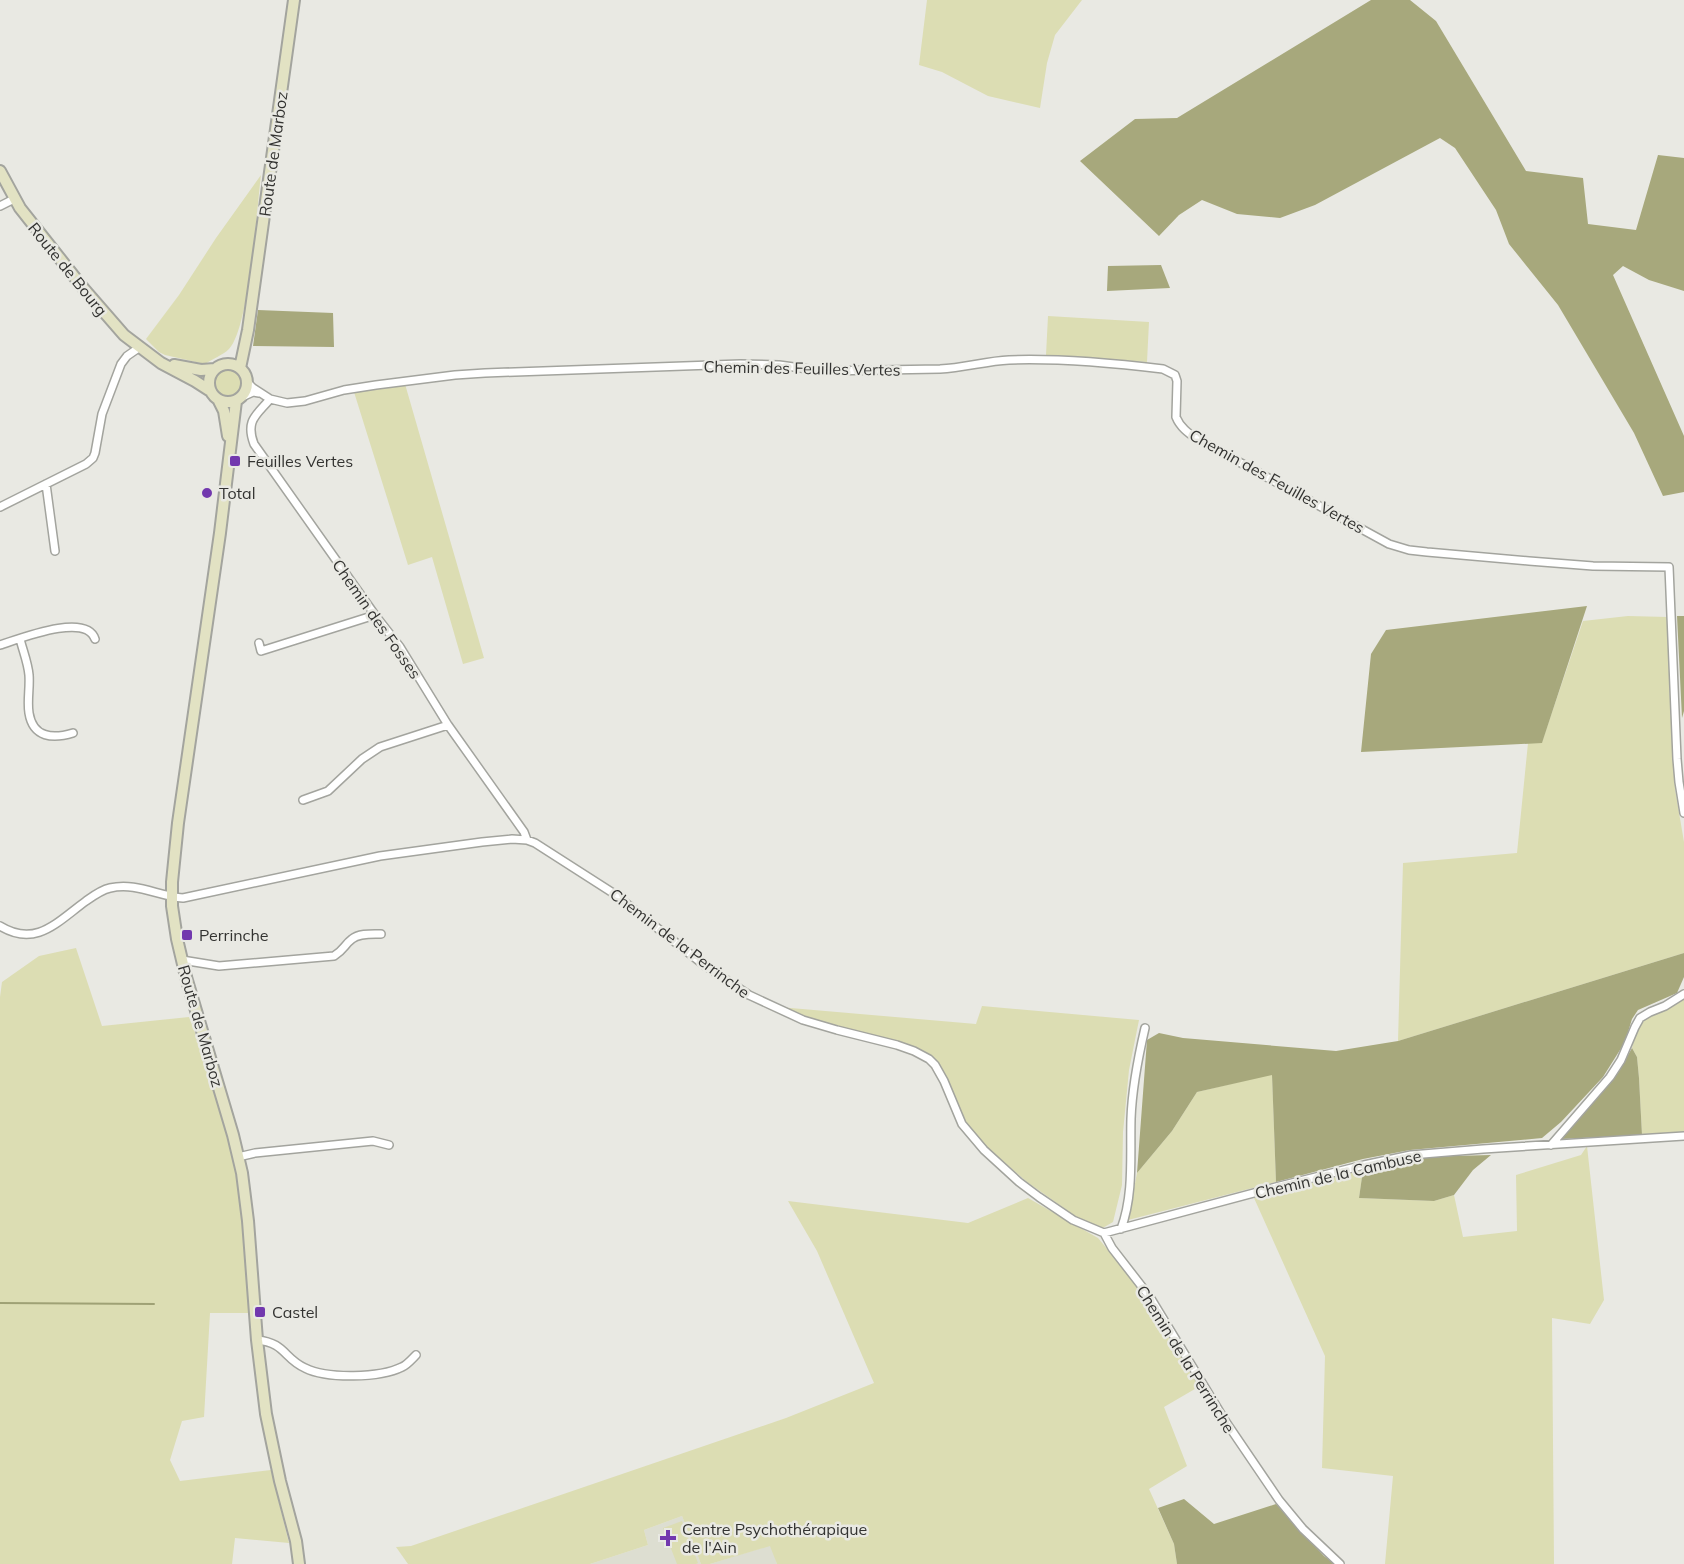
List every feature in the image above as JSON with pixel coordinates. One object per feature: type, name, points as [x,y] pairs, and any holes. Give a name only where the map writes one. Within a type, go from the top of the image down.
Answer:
[{"type":"main road","name":"Route de Marboz","points":[[240,368],[248,330],[294,0]]},
{"type":"main road","name":"Route de Bourg","points":[[0,171],[14,199],[46,242],[123,335],[161,363],[209,390]]},
{"type":"main road","name":"Route de Marboz","points":[[228,364],[241,340],[251,309]]},
{"type":"main road","name":"Route de Bourg","points":[[150,355],[187,369],[214,369]]},
{"type":"main road","points":[[223,364],[240,368],[247,387],[239,399],[231,403],[219,401],[209,390],[208,379],[214,369],[223,364]]},
{"type":"main road","name":"Route de Marboz","points":[[239,399],[229,448],[220,533],[178,822],[172,897],[182,960],[238,1157],[248,1221],[257,1340],[266,1414],[296,1541],[299,1564]]},
{"type":"main road","name":"Route de Marboz","points":[[219,401],[224,411],[229,448]]},
{"type":"street","points":[[0,206],[14,199]]},
{"type":"street","points":[[0,507],[86,464],[93,458],[102,414],[121,364],[127,356],[140,348]]},
{"type":"street","name":"Chemin des Feuilles Vertes","points":[[259,393],[280,402],[295,402],[365,387],[455,375],[625,367],[740,364],[779,365],[823,371],[951,369],[996,360],[1063,360],[1163,369],[1175,375],[1177,381],[1176,417],[1187,432],[1389,544],[1427,552],[1540,562],[1593,566],[1669,567],[1677,759],[1684,813]]},
{"type":"street","points":[[247,382],[259,393]]},
{"type":"street","points":[[239,399],[253,392],[259,393]]},
{"type":"street","name":"Chemin des Fosses","points":[[270,399],[257,411],[253,420],[251,433],[254,444],[400,647],[448,726],[524,832],[527,840]]},
{"type":"street","points":[[46,484],[55,551]]},
{"type":"street","points":[[259,643],[261,651],[375,615]]},
{"type":"street","points":[[0,645],[53,629],[70,627],[86,628],[95,639]]},
{"type":"street","points":[[20,639],[28,669],[29,712],[34,725],[43,734],[50,736],[73,733]]},
{"type":"street","points":[[303,800],[328,791],[362,759],[380,747],[448,726]]},
{"type":"street","name":"Chemin de la Perrinche","points":[[0,926],[15,934],[25,936],[39,933],[95,894],[109,888],[141,888],[183,898],[380,856],[512,839],[535,843],[613,893],[704,965],[748,995],[803,1020],[897,1045],[929,1059],[944,1081],[962,1124],[984,1150],[1039,1197],[1073,1220],[1104,1233],[1112,1248],[1150,1297],[1226,1422],[1279,1500],[1303,1529],[1340,1564]]},
{"type":"street","points":[[182,960],[219,966],[334,956],[358,936],[381,934]]},
{"type":"street","points":[[1551,1145],[1610,1077],[1621,1060],[1640,1018],[1684,994]]},
{"type":"street","points":[[1120,1229],[1129,1195],[1131,1119],[1135,1076],[1145,1028]]},
{"type":"street","name":"Chemin de la Cambuse","points":[[1104,1233],[1364,1164],[1411,1155],[1684,1136]]},
{"type":"street","points":[[238,1157],[255,1153],[374,1141],[388,1145]]},
{"type":"street","points":[[257,1340],[269,1341],[280,1347],[289,1358],[305,1368],[342,1376],[390,1372],[404,1366],[416,1355]]},
{"type":"shaded area","name":"Centre Psychothérapique de l'Ain","points":[[682,1516],[701,1564],[590,1564],[648,1545],[644,1530]]},
{"type":"shaded area","name":"Centre Psychothérapique de l'Ain","points":[[771,1545],[777,1564],[710,1564]]},
{"type":"green space","points":[[927,0],[1082,0],[1055,35],[1047,63],[1040,108],[988,96],[942,72],[919,65]]},
{"type":"green space","points":[[1371,0],[1410,0],[1436,21],[1526,171],[1583,178],[1588,224],[1636,230],[1658,155],[1684,158],[1684,291],[1649,280],[1623,266],[1613,275],[1684,436],[1684,492],[1663,496],[1634,433],[1558,305],[1509,244],[1496,210],[1455,148],[1440,138],[1315,205],[1280,218],[1237,214],[1202,200],[1179,215],[1159,236],[1080,161],[1135,119],[1177,118]]},
{"type":"green space","points":[[261,175],[247,294],[236,337],[227,351],[205,364],[159,352],[146,339]]},
{"type":"green space","points":[[1161,265],[1170,288],[1107,291],[1108,266]]},
{"type":"green space","points":[[258,310],[333,313],[334,347],[253,346]]},
{"type":"green space","points":[[1048,316],[1149,322],[1147,362],[1046,355]]},
{"type":"green space","points":[[227,369],[237,373],[241,383],[237,393],[227,397],[217,393],[213,383],[217,373]]},
{"type":"green space","points":[[405,384],[484,658],[463,664],[432,557],[408,565],[354,392]]},
{"type":"green space","points":[[1587,606],[1542,743],[1361,752],[1371,654],[1386,630]]},
{"type":"green space","points":[[1628,616],[1668,617],[1675,789],[1684,842],[1684,953],[1398,1041],[1403,863],[1517,853],[1528,743],[1542,742],[1583,621]]},
{"type":"green space","points":[[1677,616],[1684,616],[1684,711],[1682,718]]},
{"type":"green space","points":[[76,948],[102,1026],[189,1017],[212,1080],[226,1128],[240,1207],[250,1313],[210,1313],[204,1417],[182,1421],[170,1460],[180,1481],[271,1470],[289,1543],[235,1538],[232,1564],[0,1564],[0,997],[2,982],[39,956]]},
{"type":"green space","points":[[1684,953],[1684,977],[1677,993],[1638,1010],[1632,1019],[1625,1042],[1603,1077],[1561,1122],[1542,1138],[1410,1150],[1363,1159],[1276,1182],[1272,1075],[1197,1092],[1172,1131],[1137,1173],[1147,1040],[1159,1033],[1183,1038],[1336,1051],[1398,1041]]},
{"type":"green space","points":[[1684,999],[1684,1132],[1642,1135],[1637,1057],[1632,1048],[1634,1040],[1639,1027],[1648,1017]]},
{"type":"green space","points":[[982,1006],[1139,1020],[1129,1070],[1123,1132],[1122,1185],[1113,1222],[1101,1229],[1078,1218],[1027,1182],[982,1143],[965,1122],[941,1066],[924,1051],[824,1024],[779,1007],[976,1024]]},
{"type":"green space","points":[[1632,1048],[1637,1057],[1642,1135],[1562,1139],[1562,1135],[1618,1073]]},
{"type":"green space","points":[[1272,1074],[1276,1182],[1128,1220],[1137,1173],[1172,1131],[1197,1092]]},
{"type":"green space","points":[[1587,1146],[1604,1300],[1590,1324],[1552,1318],[1554,1564],[1385,1564],[1393,1476],[1322,1468],[1325,1356],[1254,1198],[1363,1170],[1359,1198],[1434,1201],[1454,1195],[1463,1237],[1517,1231],[1516,1175],[1581,1155]]},
{"type":"green space","points":[[1491,1155],[1473,1170],[1454,1195],[1434,1201],[1359,1198],[1363,1170],[1417,1157]]},
{"type":"green space","points":[[1028,1198],[1098,1238],[1143,1292],[1200,1386],[1164,1407],[1187,1466],[1149,1489],[1174,1544],[1177,1564],[777,1564],[770,1546],[710,1564],[701,1564],[682,1516],[644,1530],[648,1545],[590,1564],[408,1564],[396,1547],[411,1546],[786,1418],[874,1383],[817,1251],[788,1201],[968,1223]]},
{"type":"green space","points":[[1184,1499],[1214,1524],[1276,1504],[1324,1556],[1335,1564],[1177,1564],[1174,1544],[1158,1508]]},
{"type":"green space","points":[[682,1521],[698,1563],[696,1564],[677,1564],[663,1528]]},
{"type":"waterway","points":[[0,1303],[154,1304]]},
{"type":"place","name":"Feuilles Vertes","points":[[235,461]]},
{"type":"place","name":"Total","points":[[207,493]]},
{"type":"place","name":"Perrinche","points":[[187,935]]},
{"type":"place","name":"Castel","points":[[260,1312]]},
{"type":"place","name":"Centre Psychothérapique de l'Ain","points":[[668,1538]]}]
